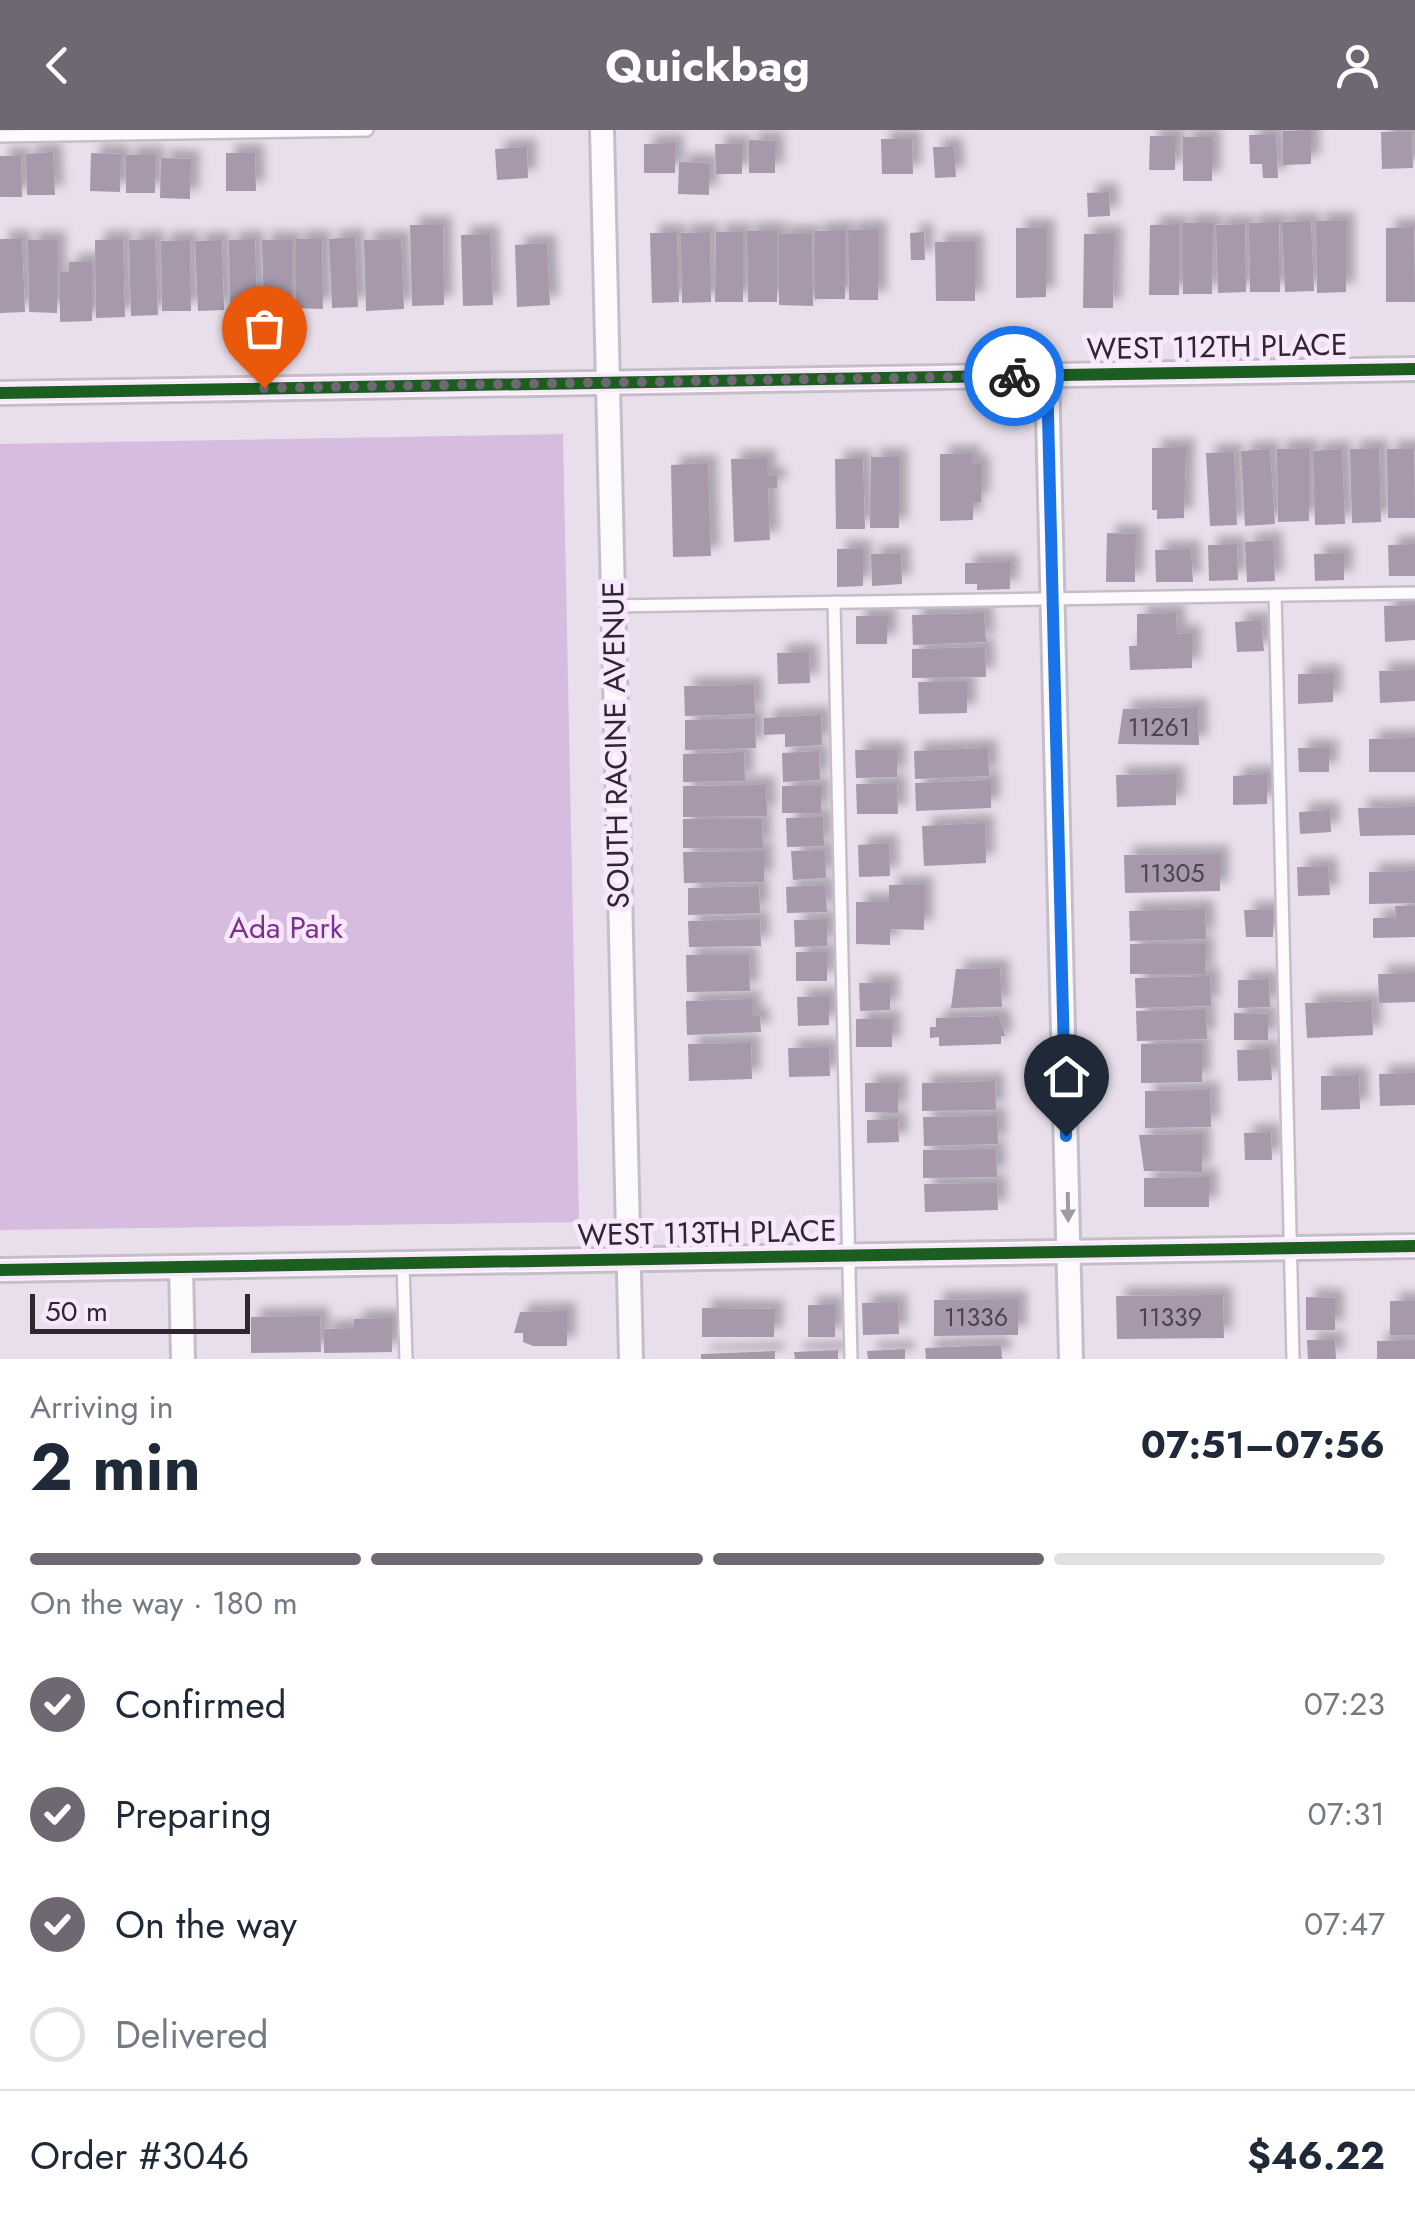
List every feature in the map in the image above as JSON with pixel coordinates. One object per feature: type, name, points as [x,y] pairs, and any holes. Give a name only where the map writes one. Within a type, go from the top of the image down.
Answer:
[{"type":"street","name":"SOUTH RACINE AVENUE","points":[[602,130],[631,1359]]},
{"type":"street","name":"WEST 112TH PLACE","points":[[0,393],[1415,369]]},
{"type":"street","points":[[1047,375],[1071,1359]]},
{"type":"street","name":"WEST 113TH PLACE","points":[[0,1270],[1415,1246]]},
{"type":"street","points":[[181,1268],[183,1359]]},
{"type":"lane","points":[[0,136],[367,130]]},
{"type":"lane","points":[[613,606],[1415,593]]},
{"type":"lane","points":[[1275,595],[1293,1359]]},
{"type":"lane","points":[[834,602],[851,1359]]},
{"type":"lane","points":[[403,1264],[406,1359]]},
{"type":"green space","name":"Ada Park","points":[[563,434],[579,1222],[0,1230],[0,444]]},
{"type":"building","points":[[1283,131],[1311,131],[1311,164],[1283,165]]},
{"type":"building","points":[[1381,132],[1412,132],[1413,168],[1382,169]]},
{"type":"building","points":[[1276,134],[1278,178],[1263,178],[1262,164],[1250,164],[1249,135]]},
{"type":"building","points":[[1150,136],[1176,136],[1175,170],[1149,170]]},
{"type":"building","points":[[1183,137],[1212,137],[1212,181],[1183,181]]},
{"type":"building","points":[[881,139],[912,139],[913,174],[882,174]]},
{"type":"building","points":[[749,140],[775,141],[775,173],[749,173]]},
{"type":"building","points":[[675,143],[675,173],[644,173],[644,144]]},
{"type":"building","points":[[715,144],[742,144],[742,174],[716,174]]},
{"type":"building","points":[[527,147],[528,178],[497,180],[495,149]]},
{"type":"building","points":[[933,147],[954,147],[956,177],[935,178]]},
{"type":"building","points":[[53,152],[55,195],[27,195],[26,154]]},
{"type":"building","points":[[91,153],[121,154],[120,192],[90,191]]},
{"type":"building","points":[[226,153],[255,153],[256,191],[226,191]]},
{"type":"building","points":[[126,155],[155,155],[155,193],[126,193]]},
{"type":"building","points":[[0,156],[21,156],[22,197],[0,197]]},
{"type":"building","points":[[161,158],[191,159],[190,199],[160,198]]},
{"type":"building","points":[[679,162],[709,163],[709,195],[678,194]]},
{"type":"building","points":[[1109,192],[1110,216],[1088,217],[1087,193]]},
{"type":"building","points":[[1311,221],[1314,291],[1285,292],[1282,222]]},
{"type":"building","points":[[1316,221],[1346,221],[1346,292],[1317,293]]},
{"type":"building","points":[[1279,222],[1280,292],[1250,292],[1249,223]]},
{"type":"building","points":[[1183,223],[1213,223],[1212,294],[1183,294]]},
{"type":"building","points":[[1179,224],[1179,295],[1149,295],[1150,225]]},
{"type":"building","points":[[1245,224],[1246,292],[1218,293],[1216,225]]},
{"type":"building","points":[[410,225],[443,225],[444,305],[412,306]]},
{"type":"building","points":[[1414,227],[1415,302],[1386,302],[1386,228]]},
{"type":"building","points":[[1016,228],[1046,228],[1046,297],[1016,298]]},
{"type":"building","points":[[878,229],[878,300],[849,300],[848,230]]},
{"type":"building","points":[[845,230],[845,299],[815,299],[815,231]]},
{"type":"building","points":[[747,231],[777,231],[777,302],[748,302]]},
{"type":"building","points":[[710,232],[711,302],[682,303],[681,233]]},
{"type":"building","points":[[716,232],[743,232],[743,302],[715,302]]},
{"type":"building","points":[[924,232],[925,260],[911,260],[910,233]]},
{"type":"building","points":[[650,233],[677,233],[679,302],[652,303]]},
{"type":"building","points":[[490,234],[493,305],[463,306],[461,235]]},
{"type":"building","points":[[779,234],[812,234],[813,306],[779,305]]},
{"type":"building","points":[[1084,234],[1114,234],[1113,308],[1083,308]]},
{"type":"building","points":[[355,237],[358,307],[332,308],[329,239]]},
{"type":"building","points":[[0,239],[22,239],[25,312],[0,313]]},
{"type":"building","points":[[123,239],[125,317],[96,318],[95,240]]},
{"type":"building","points":[[155,239],[158,315],[131,316],[129,240]]},
{"type":"building","points":[[255,239],[257,309],[230,310],[229,240]]},
{"type":"building","points":[[296,239],[322,239],[323,309],[296,308]]},
{"type":"building","points":[[401,239],[404,309],[366,311],[364,240]]},
{"type":"building","points":[[28,240],[57,240],[57,313],[29,312]]},
{"type":"building","points":[[190,240],[191,311],[162,311],[161,241]]},
{"type":"building","points":[[222,240],[224,310],[198,311],[195,241]]},
{"type":"building","points":[[262,240],[292,240],[292,309],[264,309]]},
{"type":"building","points":[[935,242],[975,242],[975,301],[936,301]]},
{"type":"building","points":[[547,243],[550,305],[517,307],[515,245]]},
{"type":"building","points":[[69,262],[92,262],[92,321],[60,322],[60,272],[69,272]]},
{"type":"building","points":[[1186,447],[1184,518],[1157,519],[1157,510],[1152,510],[1152,448]]},
{"type":"building","points":[[1309,448],[1309,521],[1278,522],[1277,449]]},
{"type":"building","points":[[1379,448],[1381,522],[1352,523],[1350,449]]},
{"type":"building","points":[[1270,449],[1275,524],[1245,526],[1241,451]]},
{"type":"building","points":[[1342,449],[1345,524],[1315,525],[1313,451]]},
{"type":"building","points":[[1387,449],[1414,449],[1415,518],[1388,518]]},
{"type":"building","points":[[1234,452],[1237,525],[1210,526],[1206,453]]},
{"type":"building","points":[[940,454],[972,454],[972,464],[981,464],[981,502],[973,502],[973,520],[940,521]]},
{"type":"building","points":[[871,457],[899,457],[899,528],[870,528]]},
{"type":"building","points":[[767,458],[767,476],[777,476],[777,488],[768,488],[770,540],[734,542],[731,459]]},
{"type":"building","points":[[835,459],[863,459],[865,529],[836,529]]},
{"type":"building","points":[[708,463],[711,556],[673,557],[671,465]]},
{"type":"building","points":[[1107,533],[1136,534],[1135,582],[1106,582]]},
{"type":"building","points":[[1273,540],[1275,581],[1247,582],[1245,542]]},
{"type":"building","points":[[1415,544],[1415,576],[1389,576],[1388,545]]},
{"type":"building","points":[[1208,545],[1237,545],[1238,580],[1209,581]]},
{"type":"building","points":[[837,549],[863,549],[863,586],[837,587]]},
{"type":"building","points":[[1191,549],[1193,582],[1156,582],[1155,550]]},
{"type":"building","points":[[1344,553],[1344,580],[1315,581],[1314,554]]},
{"type":"building","points":[[871,554],[901,554],[902,584],[872,586]]},
{"type":"building","points":[[1010,562],[1010,589],[977,590],[977,584],[965,584],[965,563]]},
{"type":"building","points":[[1415,605],[1415,640],[1385,642],[1384,606]]},
{"type":"building","points":[[984,613],[986,642],[913,645],[912,615]]},
{"type":"building","points":[[1176,613],[1177,634],[1192,633],[1192,668],[1130,670],[1129,646],[1137,646],[1137,614]]},
{"type":"building","points":[[856,616],[888,616],[887,644],[856,644]]},
{"type":"building","points":[[1261,620],[1264,651],[1237,652],[1235,622]]},
{"type":"building","points":[[985,647],[986,677],[912,678],[912,649]]},
{"type":"building","points":[[809,652],[810,683],[778,684],[777,653]]},
{"type":"building","points":[[1415,670],[1415,701],[1380,703],[1379,671]]},
{"type":"building","points":[[1333,673],[1333,702],[1298,704],[1298,674]]},
{"type":"building","points":[[918,682],[967,682],[967,713],[919,714]]},
{"type":"building","points":[[754,685],[755,714],[685,716],[684,686]]},
{"type":"building","points":[[1198,707],[1199,745],[1118,744],[1123,709]]},
{"type":"building","points":[[821,715],[822,745],[785,747],[785,734],[764,735],[764,718]]},
{"type":"building","points":[[755,718],[756,748],[685,750],[685,720]]},
{"type":"building","points":[[1415,738],[1415,772],[1369,772],[1369,739]]},
{"type":"building","points":[[988,748],[989,776],[915,779],[914,751]]},
{"type":"building","points":[[1298,748],[1329,748],[1329,772],[1299,772]]},
{"type":"building","points":[[855,750],[897,750],[897,777],[856,778]]},
{"type":"building","points":[[819,751],[820,780],[783,782],[782,753]]},
{"type":"building","points":[[744,752],[745,781],[683,782],[683,754]]},
{"type":"building","points":[[1176,774],[1176,805],[1117,807],[1116,775]]},
{"type":"building","points":[[1267,774],[1267,804],[1233,805],[1233,776]]},
{"type":"building","points":[[991,780],[991,808],[916,811],[915,783]]},
{"type":"building","points":[[897,783],[898,814],[857,814],[856,784]]},
{"type":"building","points":[[766,785],[767,816],[683,817],[683,786]]},
{"type":"building","points":[[782,786],[821,786],[821,813],[782,813]]},
{"type":"building","points":[[1415,807],[1415,835],[1360,836],[1358,808]]},
{"type":"building","points":[[1330,810],[1331,832],[1300,834],[1299,812]]},
{"type":"building","points":[[823,817],[824,846],[787,847],[786,818]]},
{"type":"building","points":[[683,819],[762,819],[763,848],[683,848]]},
{"type":"building","points":[[985,823],[986,863],[924,866],[922,826]]},
{"type":"building","points":[[889,843],[890,876],[859,877],[858,845]]},
{"type":"building","points":[[825,850],[826,878],[793,880],[791,851]]},
{"type":"building","points":[[764,851],[764,882],[684,883],[683,852]]},
{"type":"building","points":[[1220,854],[1220,891],[1125,893],[1124,855]]},
{"type":"building","points":[[1328,866],[1330,895],[1298,896],[1297,867]]},
{"type":"building","points":[[1415,871],[1415,903],[1369,904],[1369,872]]},
{"type":"building","points":[[825,885],[827,912],[787,913],[786,887]]},
{"type":"building","points":[[889,885],[924,885],[924,930],[890,929],[890,945],[856,944],[856,902],[889,902]]},
{"type":"building","points":[[759,886],[760,913],[688,915],[688,888]]},
{"type":"building","points":[[1395,906],[1415,906],[1415,937],[1373,938],[1373,918],[1396,918]]},
{"type":"building","points":[[1205,909],[1206,939],[1130,941],[1129,911]]},
{"type":"building","points":[[1244,910],[1273,910],[1273,937],[1246,937]]},
{"type":"building","points":[[760,919],[761,946],[689,947],[688,921]]},
{"type":"building","points":[[827,919],[827,946],[795,947],[794,920]]},
{"type":"building","points":[[1130,944],[1205,944],[1205,974],[1130,974]]},
{"type":"building","points":[[796,952],[827,952],[827,981],[796,981]]},
{"type":"building","points":[[686,955],[749,955],[750,991],[687,992]]},
{"type":"building","points":[[1000,968],[1002,1007],[951,1008],[956,969]]},
{"type":"building","points":[[1415,973],[1415,1002],[1379,1003],[1378,974]]},
{"type":"building","points":[[1210,976],[1211,1006],[1136,1008],[1135,978]]},
{"type":"building","points":[[1269,979],[1270,1007],[1238,1008],[1238,980]]},
{"type":"building","points":[[859,983],[890,983],[890,1010],[860,1011]]},
{"type":"building","points":[[829,996],[829,1025],[798,1026],[797,997]]},
{"type":"building","points":[[752,999],[752,1016],[760,1016],[761,1032],[687,1035],[686,1001]]},
{"type":"building","points":[[1372,1001],[1373,1035],[1307,1038],[1305,1003]]},
{"type":"building","points":[[1206,1009],[1207,1039],[1137,1041],[1136,1011]]},
{"type":"building","points":[[1234,1013],[1268,1014],[1268,1040],[1234,1040]]},
{"type":"building","points":[[999,1016],[1005,1036],[1001,1036],[1001,1044],[939,1046],[939,1037],[930,1038],[930,1027],[936,1027],[936,1018]]},
{"type":"building","points":[[856,1019],[892,1019],[892,1047],[856,1047]]},
{"type":"building","points":[[751,1043],[752,1079],[689,1081],[688,1044]]},
{"type":"building","points":[[1141,1044],[1202,1044],[1202,1082],[1141,1083]]},
{"type":"building","points":[[829,1047],[830,1076],[789,1077],[788,1048]]},
{"type":"building","points":[[1270,1049],[1272,1080],[1238,1081],[1237,1050]]},
{"type":"building","points":[[1415,1073],[1415,1105],[1380,1106],[1379,1074]]},
{"type":"building","points":[[1359,1075],[1360,1109],[1321,1110],[1321,1076]]},
{"type":"building","points":[[995,1081],[996,1110],[922,1111],[922,1083]]},
{"type":"building","points":[[865,1083],[899,1083],[898,1113],[865,1112]]},
{"type":"building","points":[[1210,1090],[1211,1127],[1145,1128],[1145,1091]]},
{"type":"building","points":[[997,1116],[998,1144],[924,1146],[923,1117]]},
{"type":"building","points":[[898,1119],[899,1142],[867,1143],[867,1120]]},
{"type":"building","points":[[1271,1132],[1272,1160],[1245,1160],[1244,1133]]},
{"type":"building","points":[[1202,1134],[1202,1172],[1144,1171],[1139,1135]]},
{"type":"building","points":[[996,1149],[997,1177],[923,1178],[923,1150]]},
{"type":"building","points":[[1209,1177],[1209,1207],[1144,1207],[1144,1178]]},
{"type":"building","points":[[997,1183],[998,1210],[925,1212],[924,1184]]},
{"type":"building","points":[[1223,1295],[1224,1338],[1117,1339],[1116,1296]]},
{"type":"building","points":[[1306,1297],[1335,1298],[1335,1330],[1306,1330]]},
{"type":"building","points":[[1018,1299],[1018,1335],[934,1336],[934,1300]]},
{"type":"building","points":[[1390,1301],[1415,1301],[1415,1335],[1390,1335]]},
{"type":"building","points":[[898,1302],[899,1334],[863,1335],[862,1303]]},
{"type":"building","points":[[808,1305],[835,1305],[835,1337],[808,1337]]},
{"type":"building","points":[[702,1308],[775,1309],[774,1337],[702,1337]]},
{"type":"building","points":[[567,1311],[567,1346],[533,1346],[523,1342],[523,1333],[514,1333],[520,1312]]},
{"type":"building","points":[[320,1316],[321,1352],[251,1353],[251,1317]]},
{"type":"building","points":[[392,1318],[392,1352],[324,1353],[324,1329],[354,1328],[354,1319]]},
{"type":"building","points":[[1307,1340],[1335,1340],[1336,1359],[1308,1359]]},
{"type":"building","points":[[1415,1340],[1415,1359],[1377,1359],[1377,1341]]},
{"type":"building","points":[[1001,1345],[1002,1359],[926,1359],[925,1348]]},
{"type":"building","points":[[905,1349],[905,1359],[868,1359],[867,1351]]},
{"type":"building","points":[[838,1350],[838,1359],[795,1359],[794,1352]]},
{"type":"building","points":[[775,1351],[775,1359],[701,1359],[701,1354]]},
{"type":"cycle path","points":[[0,393],[1415,369]]},
{"type":"cycle path","points":[[0,1270],[1415,1246]]},
{"type":"way so far","points":[[264,388],[1014,376]]},
{"type":"route","points":[[1014,376],[1047,375],[1066,1136]]}]
